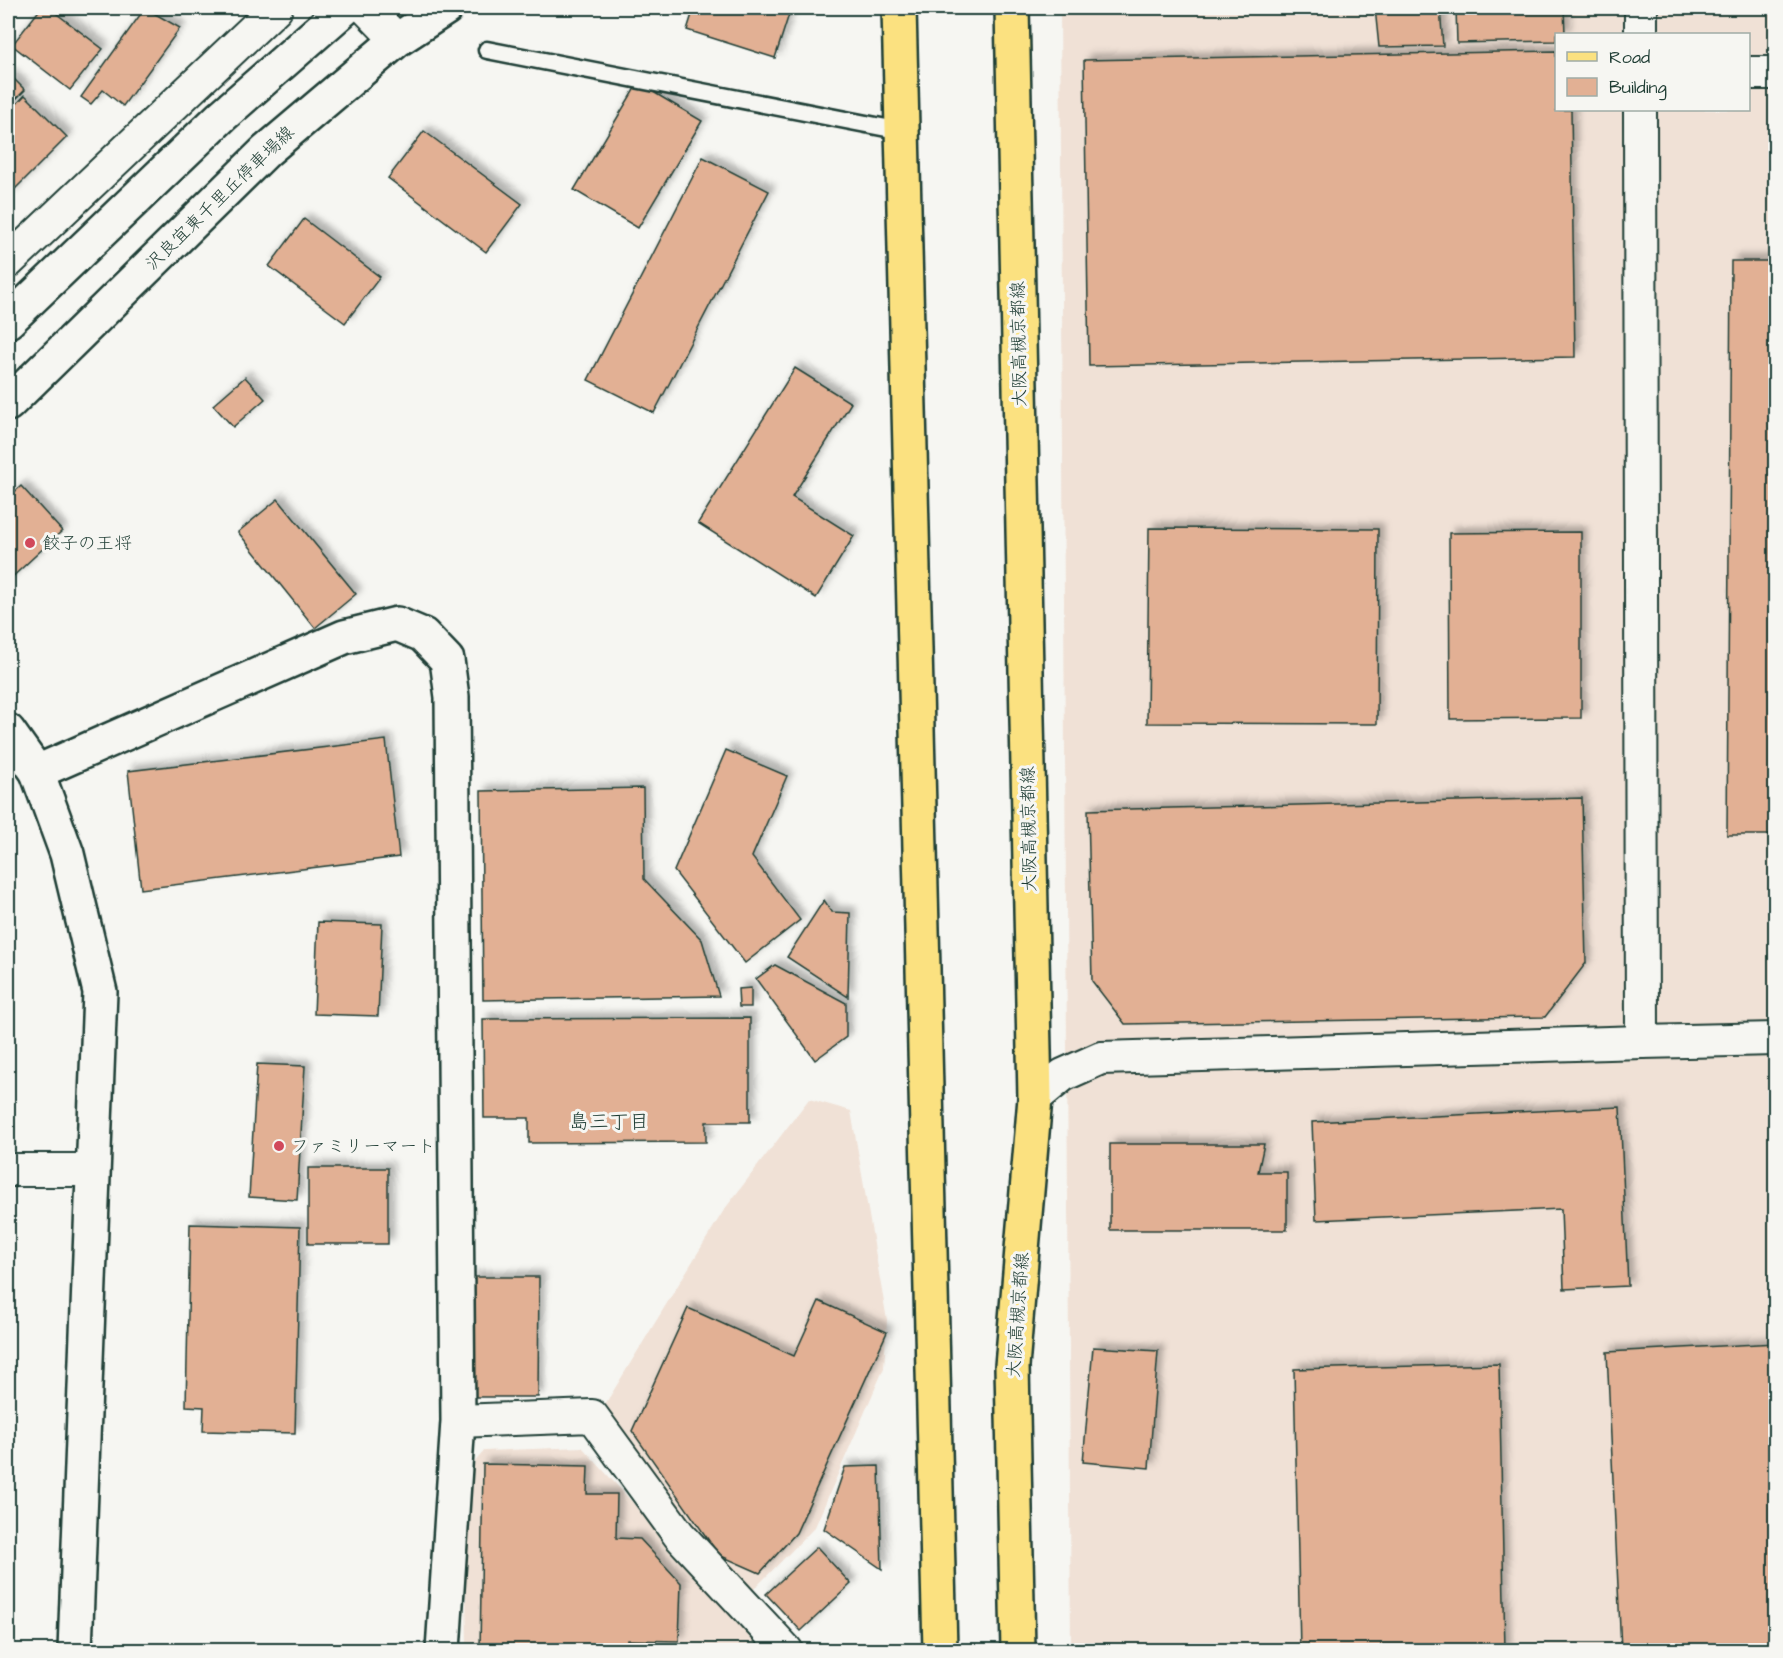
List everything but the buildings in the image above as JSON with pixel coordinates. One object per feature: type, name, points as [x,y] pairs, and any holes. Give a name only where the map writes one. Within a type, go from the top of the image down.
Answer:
[{"type":"main road","points":[[898,8],[940,1650]]},
{"type":"main road","name":"大阪高槻京都線","points":[[1012,8],[1035,1098],[1012,1366],[1018,1650]]},
{"type":"street","points":[[8,262],[276,8]]},
{"type":"street","points":[[8,321],[222,116],[345,8]]},
{"type":"street","points":[[366,8],[397,40]]},
{"type":"street","name":"沢良宜東千里丘停車場線","points":[[8,404],[266,151],[397,40],[446,8]]},
{"type":"street","points":[[1641,8],[1641,33]]},
{"type":"street","points":[[1750,73],[1776,73]]},
{"type":"street","points":[[1641,111],[1642,1042]]},
{"type":"street","points":[[37,772],[344,637],[397,624],[423,635],[447,660],[452,698],[458,1421],[443,1650]]},
{"type":"street","points":[[8,731],[37,772],[67,854],[100,992],[75,1650]]},
{"type":"street","points":[[1035,1098],[1063,1076],[1101,1058],[1776,1039]]},
{"type":"street","points":[[8,1170],[93,1170]]},
{"type":"street","points":[[458,1421],[592,1416],[679,1535],[786,1650]]},
{"type":"lane","points":[[487,50],[902,131]]},
{"type":"shaded area","points":[[1060,8],[1775,8],[1775,1650],[1071,1650]]},
{"type":"shaded area","points":[[809,1099],[851,1111],[887,1320],[884,1368],[815,1527],[750,1593],[690,1531],[601,1411],[724,1210]]},
{"type":"shaded area","points":[[582,1447],[767,1650],[467,1650],[464,1475],[484,1451]]},
{"type":"place","name":"餃子の王将","points":[[30,543]]},
{"type":"place","name":"ファミリーマート","points":[[279,1146]]},
{"type":"district","name":"島三丁目","points":[[609,1122]]}]
